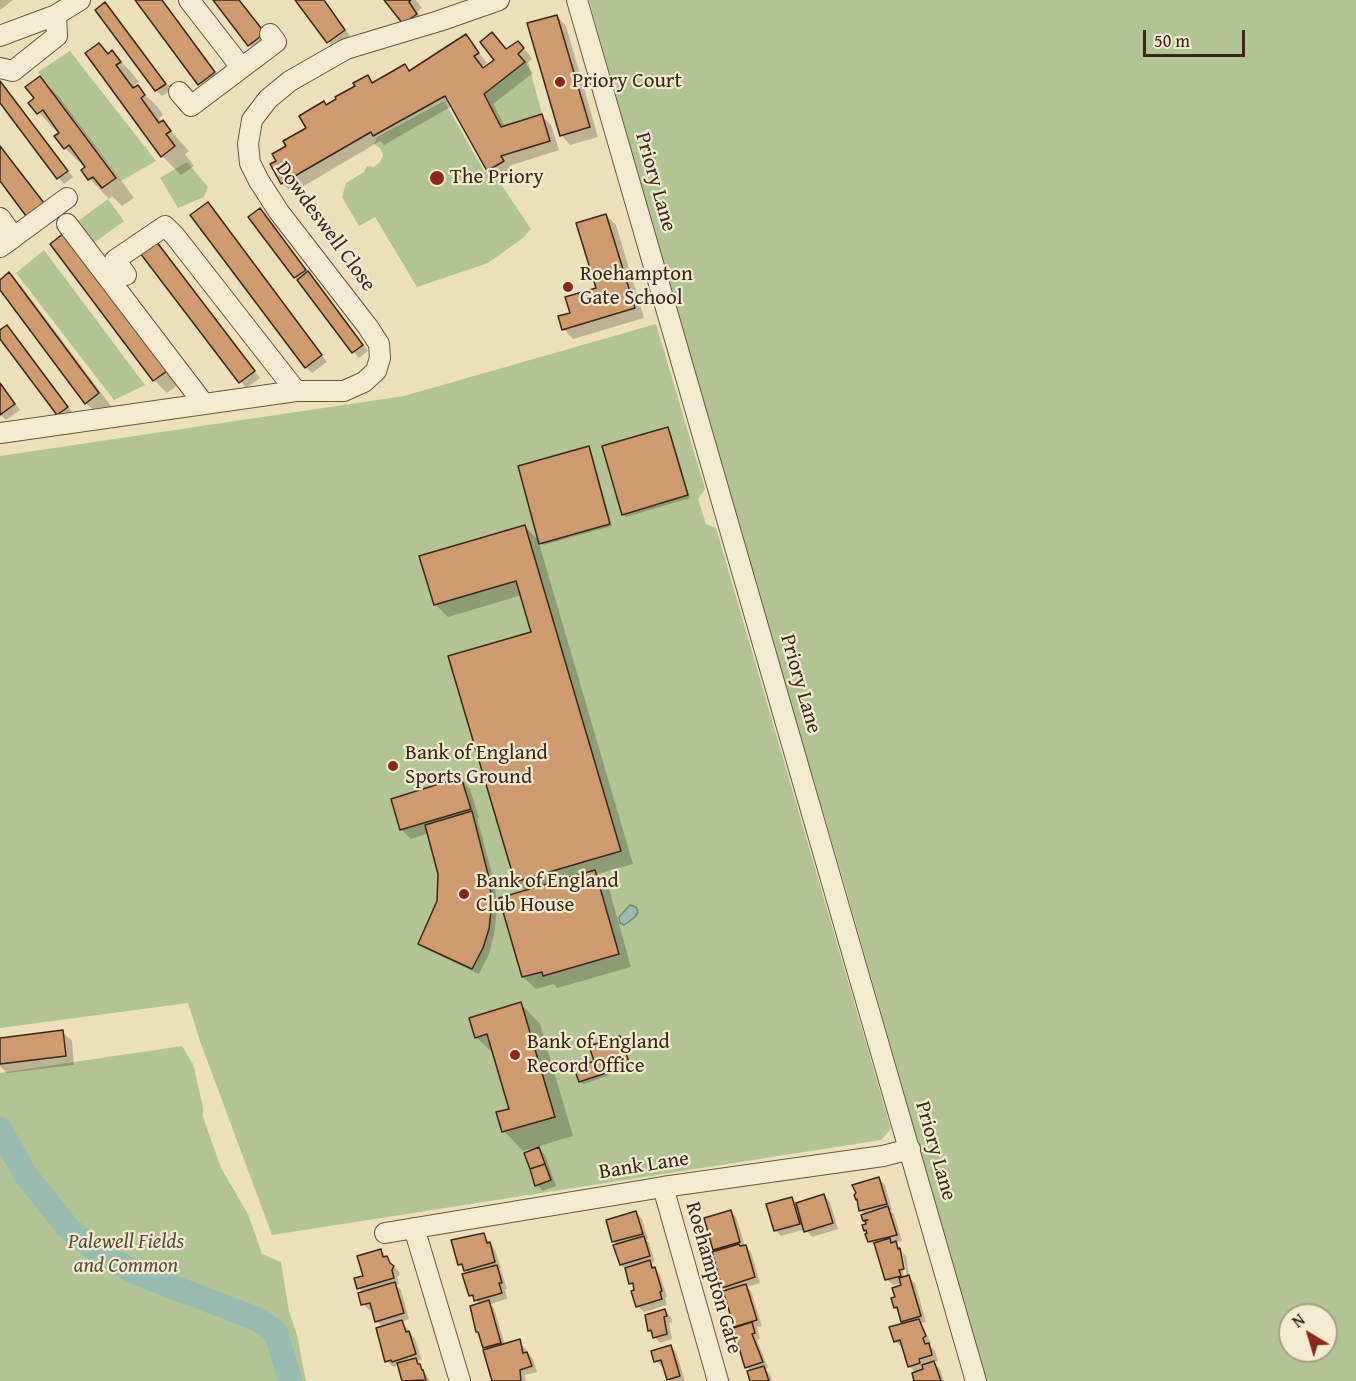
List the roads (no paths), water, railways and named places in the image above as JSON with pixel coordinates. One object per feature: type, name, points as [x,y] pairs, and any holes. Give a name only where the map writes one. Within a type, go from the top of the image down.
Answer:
[{"type":"street","points":[[0,36],[56,15],[80,0]]},
{"type":"street","points":[[189,0],[241,68]]},
{"type":"street","name":"Dowdeswell Close","points":[[0,433],[296,390],[344,391],[364,382],[376,371],[380,358],[378,344],[369,327],[279,212],[259,181],[250,163],[248,144],[252,120],[268,99],[283,87],[345,49],[455,16],[499,0]]},
{"type":"street","name":"Priory Lane","points":[[577,0],[976,1381]]},
{"type":"street","points":[[0,68],[13,70],[57,36],[56,15]]},
{"type":"street","points":[[179,92],[191,106],[276,42],[270,34]]},
{"type":"street","points":[[0,218],[7,242],[67,198]]},
{"type":"street","points":[[67,224],[204,404]]},
{"type":"street","points":[[126,275],[115,260],[165,226],[296,390]]},
{"type":"street","name":"Bank Lane","points":[[385,1233],[663,1187],[883,1156],[910,1149]]},
{"type":"street","name":"Roehampton Gate","points":[[663,1187],[718,1381]]},
{"type":"street","points":[[414,1228],[460,1381]]},
{"type":"water","points":[[630,905],[636,907],[638,912],[624,925],[620,923],[619,917]]},
{"type":"waterway","points":[[0,1129],[25,1174],[68,1228],[100,1253],[136,1273],[257,1319],[276,1332],[290,1381]]},
{"type":"place","name":"Priory Court","points":[[560,82]]},
{"type":"place","name":"The Priory","points":[[437,178]]},
{"type":"place","name":"Roehampton Gate School","points":[[568,287]]},
{"type":"place","name":"Bank of England Sports Ground","points":[[393,766]]},
{"type":"place","name":"Bank of England Club House","points":[[464,894]]},
{"type":"place","name":"Bank of England Record Office","points":[[515,1055]]},
{"type":"park label","name":"Palewell Fields and Common","points":[[126,1255]]}]
